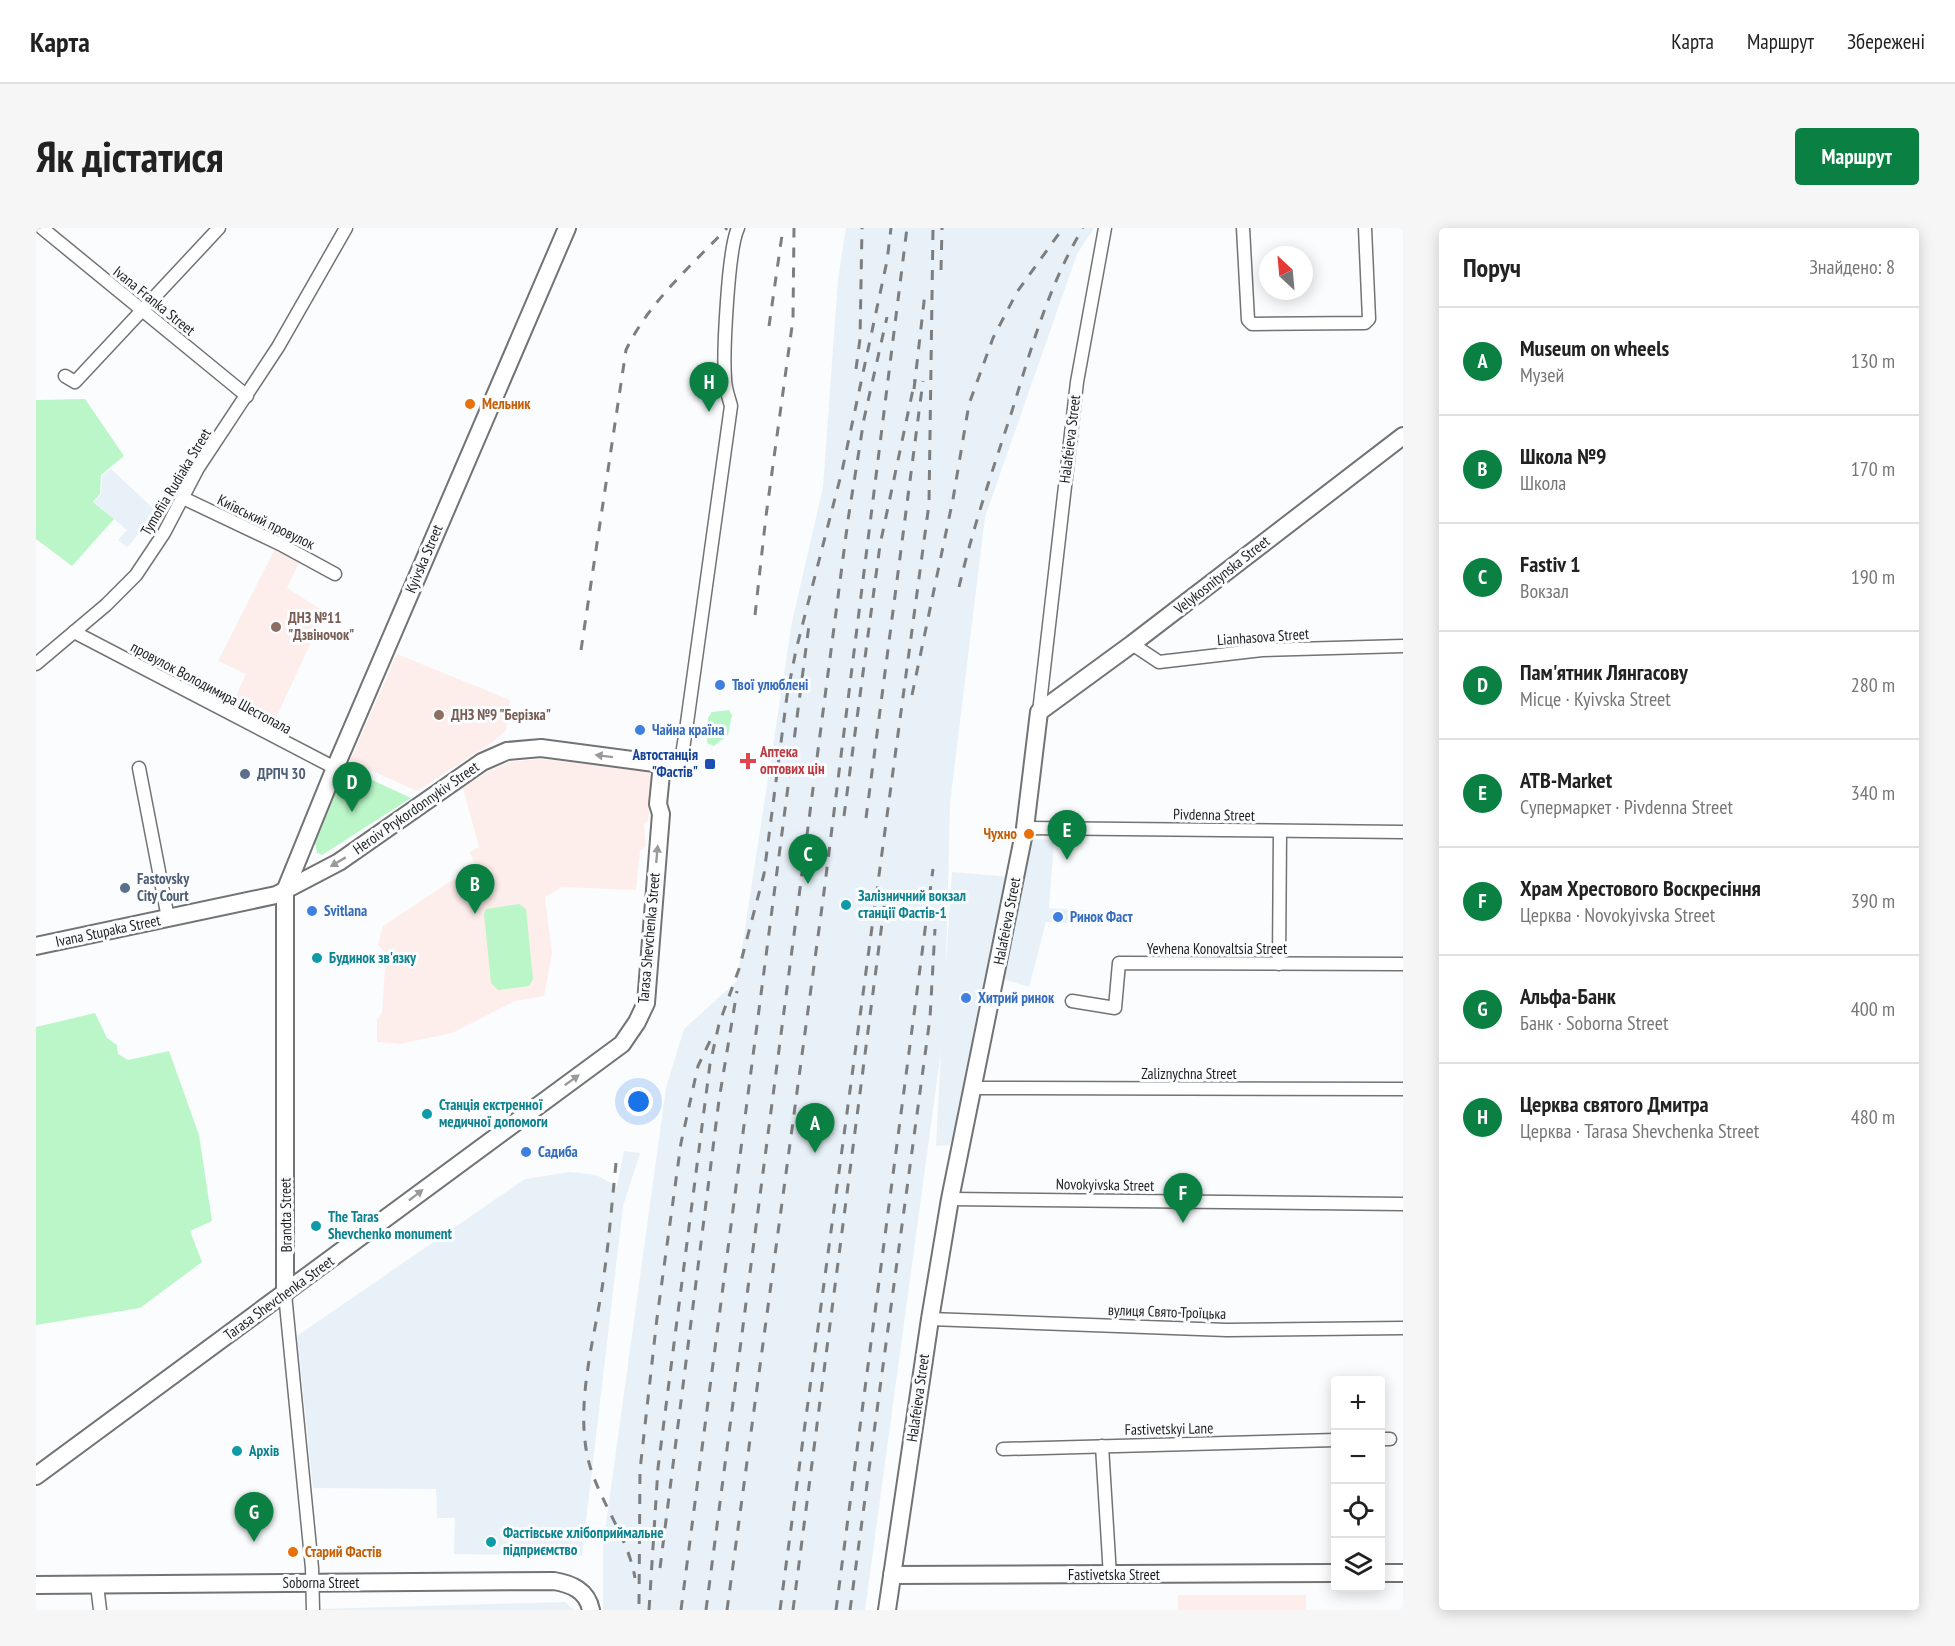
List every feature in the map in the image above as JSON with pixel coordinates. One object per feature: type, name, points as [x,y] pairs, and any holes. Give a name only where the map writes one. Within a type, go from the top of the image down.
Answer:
[{"type":"street","name":"Ivana Franka Street","points":[[42,228],[247,396]]},
{"type":"street","points":[[65,376],[75,382],[219,228]]},
{"type":"street","name":"Tymofiia Rudiaka Street","points":[[36,664],[75,632],[136,575],[164,533],[198,468],[247,396],[346,228]]},
{"type":"street","name":"Kyivska Street","points":[[285,891],[334,768],[567,228]]},
{"type":"street","points":[[662,764],[681,761],[686,730],[731,406],[725,380],[730,277],[734,236],[738,228]]},
{"type":"street","name":"Halafeieva Street","points":[[887,1610],[950,1199],[1025,828],[1077,382],[1105,228]]},
{"type":"street","points":[[1243,228],[1248,320],[1252,324],[1365,324],[1369,319],[1365,228]]},
{"type":"street","name":"Velykosnitynska Street","points":[[1039,712],[1396,446],[1403,436]]},
{"type":"street","name":"Київський провулок","points":[[183,498],[335,574]]},
{"type":"street","name":"провулок Володимира Шестопала","points":[[75,632],[334,768]]},
{"type":"street","name":"Lianhasova Street","points":[[1132,644],[1159,663],[1262,650],[1403,646]]},
{"type":"street","name":"Heroiv Prykordonnykiv Street","points":[[285,891],[339,862],[482,762],[507,752],[541,748],[662,764]]},
{"type":"street","name":"Tarasa Shevchenka Street","points":[[36,1476],[622,1044],[638,1022],[645,1003],[661,814],[658,804],[662,764]]},
{"type":"street","points":[[139,768],[168,918]]},
{"type":"street","name":"Pivdenna Street","points":[[1025,828],[1403,832]]},
{"type":"street","points":[[1279,964],[1280,831]]},
{"type":"street","name":"Ivana Stupaka Street","points":[[36,946],[285,891]]},
{"type":"street","name":"Brandta Street","points":[[285,891],[285,1294],[313,1583],[313,1610]]},
{"type":"street","name":"Yevhena Konovaltsia Street","points":[[1072,1001],[1114,1008],[1119,963],[1403,964]]},
{"type":"street","name":"Zaliznychna Street","points":[[974,1088],[1403,1089]]},
{"type":"street","name":"Novokyivska Street","points":[[950,1199],[1403,1204]]},
{"type":"street","name":"вулиця Свято-Троїцька","points":[[930,1319],[1227,1330],[1403,1328]]},
{"type":"street","name":"Fastivetskyi Lane","points":[[1003,1449],[1331,1440]]},
{"type":"street","points":[[1102,1446],[1110,1576]]},
{"type":"street","points":[[1385,1573],[1403,1573]]},
{"type":"street","name":"Fastivetska Street","points":[[892,1575],[1331,1574]]},
{"type":"street","name":"Soborna Street","points":[[36,1585],[554,1581],[572,1584],[580,1590],[591,1610]]},
{"type":"street","points":[[97,1585],[100,1610]]},
{"type":"shaded area","points":[[846,228],[1094,228],[1077,254],[985,517],[950,803],[946,966],[952,872],[1011,877],[968,1084],[950,1145],[936,1146],[941,1051],[865,1610],[603,1610],[603,1546],[666,1088],[684,1029],[737,981],[792,622],[823,487],[838,280]]},
{"type":"shaded area","points":[[111,469],[157,512],[127,547],[118,540],[127,530],[94,502],[101,494],[102,476]]},
{"type":"shaded area","name":"ДНЗ №11 \"Дзвіночок\"","points":[[276,547],[300,560],[287,588],[325,612],[270,731],[230,710],[246,674],[218,661]]},
{"type":"shaded area","name":"ДНЗ №9 \"Берізка\"","points":[[397,654],[510,700],[506,730],[493,742],[417,791],[350,761]]},
{"type":"shaded area","points":[[542,759],[647,771],[653,775],[648,821],[644,824],[646,846],[640,851],[636,890],[562,887],[545,897],[552,953],[544,996],[515,1001],[452,1033],[400,1044],[377,1042],[377,1019],[382,1013],[386,953],[378,945],[383,926],[451,881],[477,870],[470,852],[479,847],[463,788],[489,771],[510,762]]},
{"type":"shaded area","name":"Ринок Фаст","points":[[1031,839],[1054,840],[1049,908],[1103,912],[1102,926],[1046,922],[1029,987],[1000,978]]},
{"type":"shaded area","points":[[624,1151],[640,1153],[623,1206],[582,1556],[454,1554],[455,1518],[437,1518],[436,1489],[313,1488],[297,1336],[525,1179],[570,1172],[596,1175],[617,1186]]},
{"type":"shaded area","points":[[1178,1595],[1306,1595],[1306,1610],[1178,1610]]},
{"type":"shaded area","points":[[565,1602],[574,1610],[320,1610],[320,1609]]},
{"type":"green space","points":[[85,399],[124,456],[101,475],[100,494],[93,502],[114,519],[72,566],[36,539],[36,400]]},
{"type":"green space","points":[[729,710],[732,715],[728,735],[714,746],[707,743],[708,718],[712,712]]},
{"type":"green space","points":[[346,768],[411,798],[322,855],[317,853],[315,843]]},
{"type":"green space","points":[[519,904],[526,909],[533,979],[529,986],[498,990],[491,983],[484,914],[486,909]]},
{"type":"green space","points":[[95,1013],[107,1038],[117,1045],[118,1054],[128,1060],[169,1051],[199,1135],[212,1221],[190,1231],[202,1262],[140,1308],[36,1325],[36,1027]]},
{"type":"railway","points":[[581,650],[626,350],[646,316],[659,300],[727,228]]},
{"type":"railway","points":[[769,326],[783,228]]},
{"type":"railway","points":[[755,615],[793,319],[794,228]]},
{"type":"railway","points":[[856,369],[860,339],[862,228]]},
{"type":"railway","points":[[649,1610],[658,1468],[710,1064],[719,1024],[739,969],[764,874],[787,696],[796,650],[842,471],[887,261],[891,228]]},
{"type":"railway","points":[[727,1610],[824,892],[907,228]]},
{"type":"railway","points":[[780,1610],[929,504],[933,228]]},
{"type":"railway","points":[[941,270],[942,228]]},
{"type":"railway","points":[[912,695],[953,499],[969,404],[993,338],[1017,292],[1063,228]]},
{"type":"railway","points":[[959,587],[984,498],[1042,317],[1060,272],[1083,228]]},
{"type":"railway","points":[[914,389],[925,293]]},
{"type":"railway","points":[[706,1610],[848,520],[864,419],[887,317]]},
{"type":"railway","points":[[844,816],[880,545],[915,380]]},
{"type":"railway","points":[[866,818],[923,381]]},
{"type":"railway","points":[[681,1610],[809,625]]},
{"type":"railway","points":[[836,1610],[933,869]]},
{"type":"railway","points":[[793,1610],[885,900]]},
{"type":"railway","points":[[850,1610],[930,1018],[935,929]]},
{"type":"railway","points":[[660,1568],[719,1100],[737,991]]},
{"type":"railway","points":[[639,1604],[640,1470],[657,1318],[681,1143],[698,1066],[710,1041]]},
{"type":"railway","points":[[616,1163],[605,1267],[585,1392],[585,1437],[593,1474],[626,1547],[635,1578]]},
{"type":"place","name":"Мельник","points":[[470,404]]},
{"type":"place","name":"Церква святого Дмитра","points":[[709,412]]},
{"type":"place","name":"ДНЗ №11 \"Дзвіночок\"","points":[[276,627]]},
{"type":"place","name":"Твої улюблені","points":[[720,685]]},
{"type":"place","name":"ДНЗ №9 \"Берізка\"","points":[[439,715]]},
{"type":"place","name":"Чайна країна","points":[[640,730]]},
{"type":"place","name":"Аптека оптових цін","points":[[748,761]]},
{"type":"place","name":"Автостанція \"Фастів\"","points":[[710,764]]},
{"type":"place","name":"ДРПЧ 30","points":[[245,774]]},
{"type":"place","name":"Пам'ятник Лянгасову","points":[[352,812]]},
{"type":"place","name":"Чухно","points":[[1029,834]]},
{"type":"place","name":"ATB-Market","points":[[1067,860]]},
{"type":"place","name":"Fastiv 1","points":[[808,884]]},
{"type":"place","name":"Fastovsky City Court","points":[[125,888]]},
{"type":"place","name":"Залізничний вокзал станції Фастів-1","points":[[846,905]]},
{"type":"place","name":"Svitlana","points":[[312,911]]},
{"type":"place","name":"Школа №9","points":[[475,914]]},
{"type":"place","name":"Ринок Фаст","points":[[1058,917]]},
{"type":"place","name":"Будинок зв'язку","points":[[317,958]]},
{"type":"place","name":"Хитрий ринок","points":[[966,998]]},
{"type":"place","name":"Станція екстренної медичної допомоги","points":[[427,1114]]},
{"type":"place","name":"Садиба","points":[[526,1152]]},
{"type":"place","name":"Museum on wheels","points":[[815,1153]]},
{"type":"place","name":"Храм Хрестового Воскресіння","points":[[1183,1223]]},
{"type":"place","name":"The Taras Shevchenko monument","points":[[316,1226]]},
{"type":"place","name":"Архів","points":[[237,1451]]},
{"type":"place","name":"Альфа-Банк","points":[[254,1542]]},
{"type":"place","name":"Фастівське хлібоприймальне підприємство","points":[[491,1542]]},
{"type":"place","name":"Старий Фастів","points":[[293,1552]]}]
